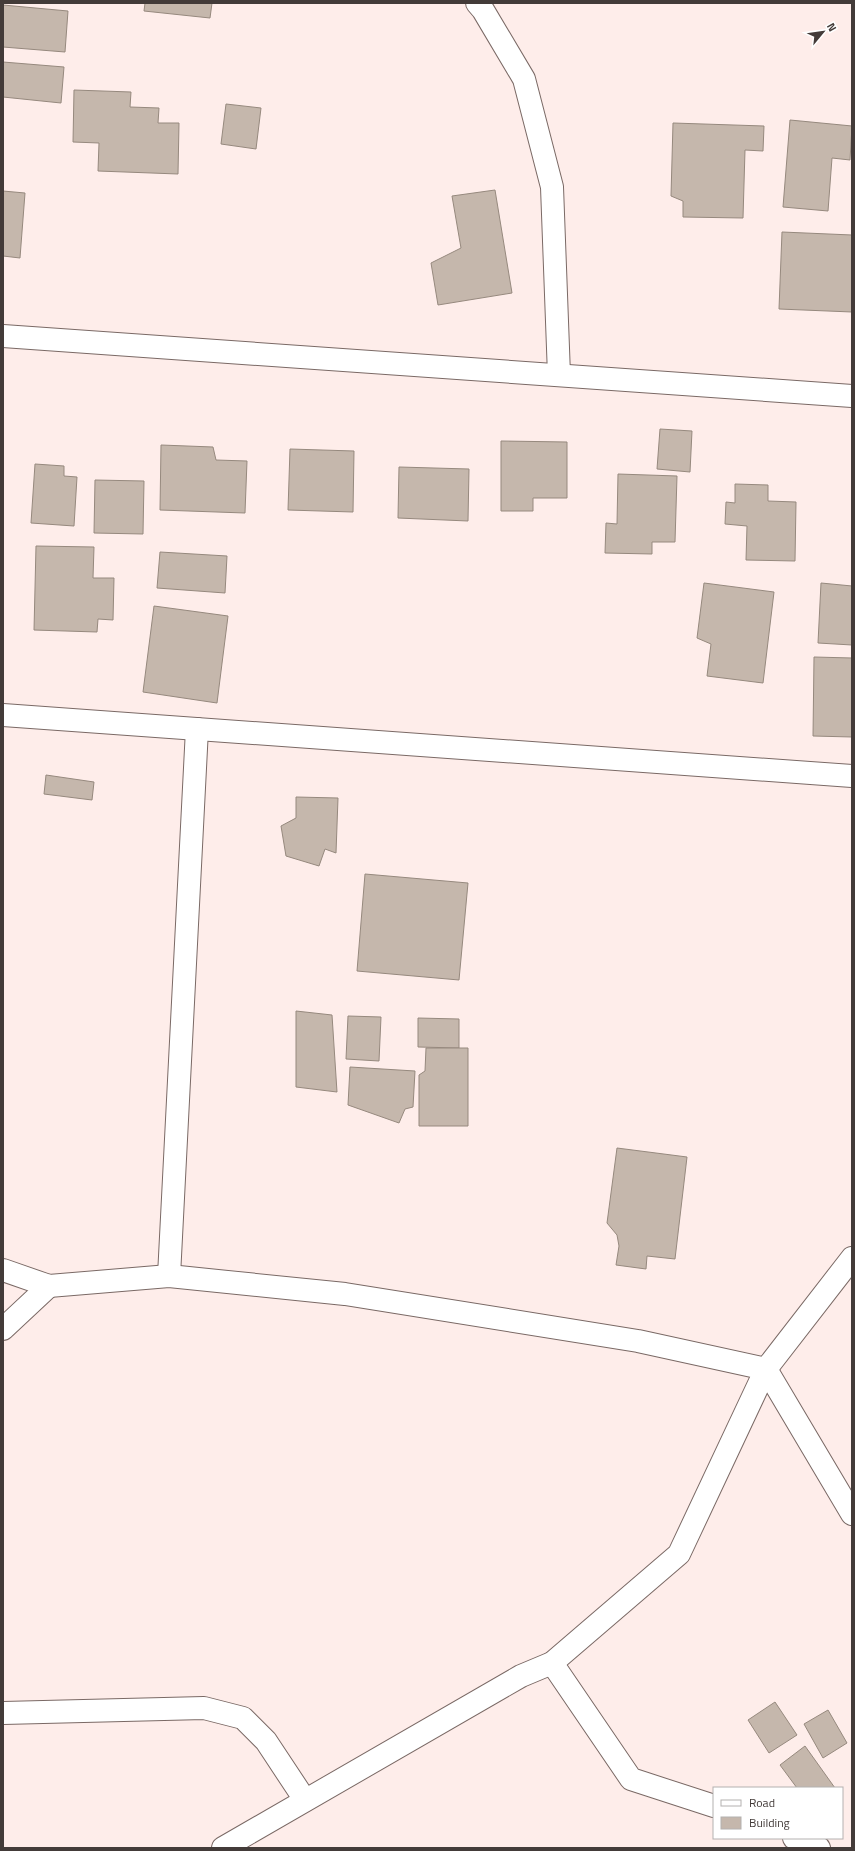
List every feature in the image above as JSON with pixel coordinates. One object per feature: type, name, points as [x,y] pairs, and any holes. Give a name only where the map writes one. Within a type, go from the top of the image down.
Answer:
[{"type":"street","points":[[477,3],[483,10],[524,79],[552,187],[559,375]]},
{"type":"street","points":[[3,336],[852,396]]},
{"type":"street","points":[[3,715],[852,776]]},
{"type":"street","points":[[169,1276],[197,729]]},
{"type":"street","points":[[223,1848],[521,1676],[552,1663],[679,1554],[766,1369],[852,1258]]},
{"type":"street","points":[[3,1270],[49,1286],[169,1276],[345,1294],[638,1341],[766,1369],[852,1514]]},
{"type":"street","points":[[3,1329],[49,1286]]},
{"type":"street","points":[[552,1663],[631,1779],[713,1806]]},
{"type":"street","points":[[3,1713],[204,1708],[243,1718],[266,1741],[305,1800]]},
{"type":"street","points":[[796,1839],[819,1848]]},
{"type":"building","points":[[145,3],[212,3],[210,18],[144,11]]},
{"type":"building","points":[[3,5],[68,11],[65,52],[3,47]]},
{"type":"building","points":[[3,62],[64,67],[61,103],[3,97]]},
{"type":"building","points":[[74,90],[131,92],[130,107],[159,108],[158,123],[179,123],[178,174],[98,171],[99,143],[73,142]]},
{"type":"building","points":[[226,104],[261,108],[256,149],[221,144]]},
{"type":"building","points":[[790,120],[852,126],[850,160],[832,158],[828,211],[783,207]]},
{"type":"building","points":[[673,123],[764,126],[763,151],[745,150],[743,218],[683,217],[683,201],[671,196]]},
{"type":"building","points":[[495,190],[512,293],[438,305],[431,263],[461,248],[452,196]]},
{"type":"building","points":[[3,191],[25,193],[20,258],[3,256]]},
{"type":"building","points":[[782,232],[852,235],[852,312],[779,309]]},
{"type":"building","points":[[660,429],[692,431],[690,472],[657,469]]},
{"type":"building","points":[[501,441],[567,442],[567,498],[533,498],[533,511],[501,511]]},
{"type":"building","points":[[161,445],[213,447],[216,460],[247,461],[245,513],[160,510]]},
{"type":"building","points":[[290,449],[354,451],[353,512],[288,510]]},
{"type":"building","points":[[35,464],[64,466],[64,476],[77,477],[74,526],[31,523]]},
{"type":"building","points":[[399,467],[469,469],[468,521],[398,518]]},
{"type":"building","points":[[618,474],[677,476],[675,542],[652,542],[652,554],[605,553],[606,523],[617,524]]},
{"type":"building","points":[[95,480],[144,481],[143,534],[94,533]]},
{"type":"building","points":[[735,484],[768,485],[768,501],[796,502],[795,561],[746,560],[747,526],[725,524],[726,502],[735,503]]},
{"type":"building","points":[[36,546],[94,547],[93,578],[114,578],[113,620],[98,619],[97,632],[34,630]]},
{"type":"building","points":[[160,552],[227,556],[225,593],[157,588]]},
{"type":"building","points":[[704,583],[774,592],[763,683],[707,676],[711,644],[697,638]]},
{"type":"building","points":[[821,583],[852,586],[852,645],[818,643]]},
{"type":"building","points":[[154,606],[228,616],[217,703],[143,692]]},
{"type":"building","points":[[814,657],[852,658],[852,737],[813,736]]},
{"type":"building","points":[[46,775],[94,782],[92,800],[44,794]]},
{"type":"building","points":[[296,797],[338,798],[336,853],[325,849],[319,866],[286,856],[281,826],[296,818]]},
{"type":"building","points":[[365,874],[468,883],[459,980],[357,971]]},
{"type":"building","points":[[296,1011],[332,1015],[337,1092],[296,1087]]},
{"type":"building","points":[[348,1016],[381,1017],[379,1061],[346,1059]]},
{"type":"building","points":[[418,1018],[459,1019],[459,1048],[418,1047]]},
{"type":"building","points":[[426,1048],[468,1048],[468,1126],[419,1126],[419,1075],[425,1071]]},
{"type":"building","points":[[350,1067],[415,1071],[413,1107],[405,1109],[399,1123],[348,1105]]},
{"type":"building","points":[[617,1148],[687,1157],[675,1259],[647,1256],[646,1269],[616,1265],[619,1246],[617,1235],[607,1223]]},
{"type":"building","points":[[775,1702],[797,1735],[769,1753],[748,1720]]},
{"type":"building","points":[[828,1710],[847,1743],[823,1758],[804,1724]]},
{"type":"building","points":[[805,1746],[834,1787],[796,1787],[780,1765]]}]
